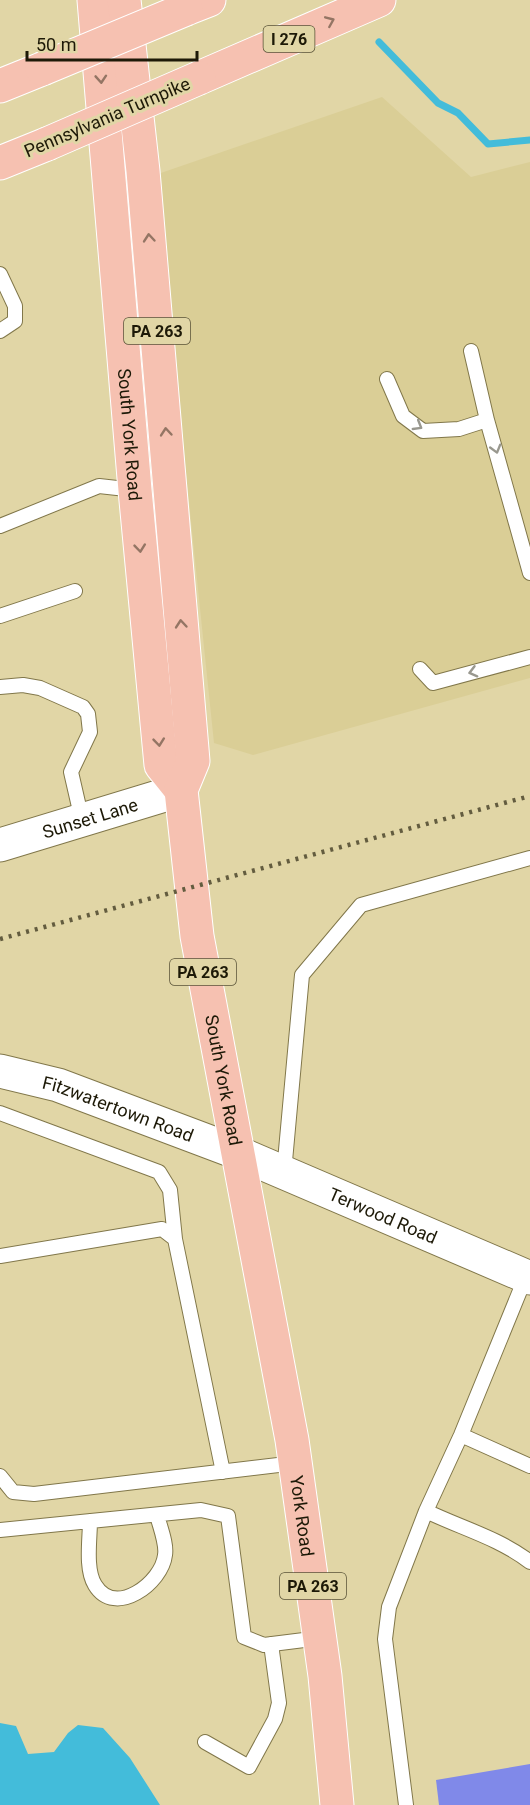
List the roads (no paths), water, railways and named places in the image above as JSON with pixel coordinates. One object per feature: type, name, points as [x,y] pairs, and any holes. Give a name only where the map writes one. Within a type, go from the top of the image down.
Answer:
[{"type":"highway","name":"South York Road","points":[[94,0],[135,490],[161,765],[181,790]]},
{"type":"highway","name":"South York Road","points":[[124,0],[143,171],[193,761],[181,790],[197,936],[278,1369]]},
{"type":"highway","name":"Pennsylvania Turnpike","points":[[0,164],[379,0]]},
{"type":"highway","points":[[0,86],[197,5]]},
{"type":"highway","name":"York Road","points":[[278,1369],[295,1463],[320,1638],[337,1805]]},
{"type":"street","name":"Sunset Lane","points":[[0,845],[181,790]]},
{"type":"street","name":"Fitzwatertown Road","points":[[0,1071],[58,1085],[236,1152]]},
{"type":"street","name":"Terwood Road","points":[[236,1152],[528,1277]]},
{"type":"lane","points":[[0,274],[16,314],[15,321],[0,331]]},
{"type":"lane","points":[[471,351],[487,420],[530,573]]},
{"type":"lane","points":[[387,379],[404,416],[423,431],[459,429],[487,420]]},
{"type":"lane","points":[[0,526],[99,486],[135,490]]},
{"type":"lane","points":[[0,616],[75,591]]},
{"type":"lane","points":[[420,669],[433,683],[530,657]]},
{"type":"lane","points":[[0,687],[23,685],[40,688],[83,708],[88,714],[90,732],[71,772],[82,820]]},
{"type":"lane","points":[[284,1172],[302,975],[362,905],[530,858]]},
{"type":"lane","points":[[0,1113],[159,1172],[170,1190],[176,1239],[223,1472]]},
{"type":"lane","points":[[0,1256],[162,1229],[176,1239]]},
{"type":"lane","points":[[406,1805],[385,1639],[389,1606],[426,1511],[528,1277]]},
{"type":"lane","points":[[461,1435],[530,1466]]},
{"type":"lane","points":[[0,1476],[13,1492],[34,1494],[295,1463]]},
{"type":"lane","points":[[0,1530],[201,1510],[228,1516],[244,1637],[264,1645],[320,1638]]},
{"type":"lane","points":[[426,1511],[461,1528],[495,1539],[530,1562]]},
{"type":"lane","points":[[90,1521],[90,1567],[94,1585],[106,1596],[123,1598],[142,1591],[159,1576],[166,1554],[157,1515]]},
{"type":"lane","points":[[205,1742],[249,1767],[275,1719],[279,1703],[272,1644]]},
{"type":"waterway","points":[[379,42],[438,103],[458,113],[488,144],[530,140]]},
{"type":"railway","points":[[0,939],[530,796]]}]
